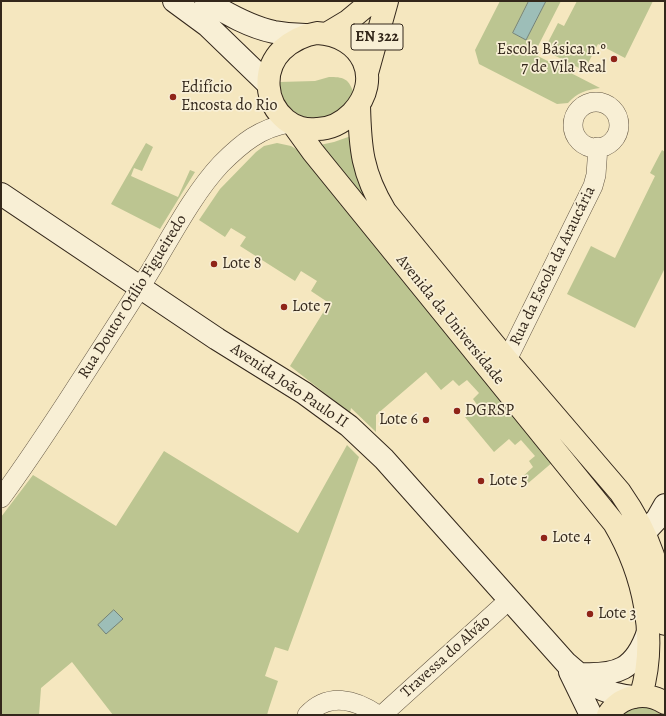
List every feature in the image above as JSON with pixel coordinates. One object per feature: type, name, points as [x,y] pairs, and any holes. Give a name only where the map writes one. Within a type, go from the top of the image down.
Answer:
[{"type":"main road","name":"EN 322","points":[[328,33],[348,21],[372,1]]},
{"type":"main road","name":"EN 322","points":[[367,74],[387,1]]},
{"type":"main road","name":"EN 322","points":[[328,33],[342,38],[354,47],[363,59],[367,74],[367,84],[359,105],[349,116],[337,125],[322,129],[307,130],[293,125],[283,117],[271,99],[268,84],[273,62],[282,50],[294,41],[306,35],[328,33]]},
{"type":"main road","name":"Avenida da Universidade","points":[[359,105],[363,156],[370,182],[385,211],[507,360],[620,492],[635,514],[654,558],[663,595],[656,628],[648,647],[646,672],[637,696]]},
{"type":"main road","name":"Avenida da Universidade","points":[[293,125],[313,152],[614,522],[625,541],[635,566],[641,588],[656,628]]},
{"type":"main road","points":[[608,715],[612,708],[618,703],[637,696],[656,698],[665,703]]},
{"type":"street","points":[[174,1],[208,26],[268,84]]},
{"type":"street","points":[[206,1],[224,12],[260,28],[275,32],[306,35]]},
{"type":"street","name":"Rua Doutor Otílio Figueiredo","points":[[1,498],[57,416],[141,287],[190,207],[220,165],[239,147],[257,134],[276,126],[293,125]]},
{"type":"street","name":"Rua da Escola da Araucária","points":[[507,360],[593,186],[596,175],[598,148]]},
{"type":"street","name":"Avenida João Paulo II","points":[[1,194],[218,339],[304,393],[349,426],[375,449],[572,669]]},
{"type":"street","points":[[644,534],[654,523],[665,505]]},
{"type":"street","name":"Travessa do Alvão","points":[[382,715],[509,600]]},
{"type":"street","points":[[572,669],[608,674],[623,668],[635,658],[656,628]]},
{"type":"street","points":[[572,669],[592,685],[605,692],[637,696]]},
{"type":"street","points":[[572,669],[591,715]]},
{"type":"street","points":[[307,715],[314,708],[324,703],[343,700],[362,705],[378,715]]},
{"type":"green space","points":[[500,1],[529,1],[513,33],[526,40],[546,1],[561,1],[534,54],[600,88],[582,92],[568,103],[557,104],[479,64],[475,50]]},
{"type":"green space","points":[[577,1],[653,1],[625,58],[598,44],[586,67],[583,66],[581,69],[544,50],[558,23],[564,26]]},
{"type":"green space","points":[[329,77],[344,79],[349,83],[353,91],[347,104],[342,110],[337,114],[323,119],[309,118],[296,113],[286,103],[279,82],[315,81]]},
{"type":"green space","points":[[351,136],[354,168],[364,194],[374,213],[320,145]]},
{"type":"green space","points":[[146,143],[153,147],[142,171],[134,168],[131,176],[178,197],[190,170],[195,172],[160,229],[111,204]]},
{"type":"green space","points":[[277,143],[291,146],[301,152],[554,461],[526,485],[520,479],[533,467],[529,461],[535,456],[521,440],[515,445],[509,439],[494,452],[465,417],[478,406],[473,399],[479,393],[467,380],[459,386],[453,380],[441,390],[426,372],[376,415],[376,432],[351,408],[350,413],[290,366],[329,303],[311,291],[317,281],[301,271],[295,281],[240,246],[246,237],[231,228],[225,237],[199,220],[220,189],[256,152],[264,146]]},
{"type":"green space","points":[[662,150],[665,152],[665,268],[635,328],[567,294],[591,246],[615,258],[655,176],[650,173]]},
{"type":"green space","points":[[347,445],[359,457],[288,651],[275,647],[265,676],[278,681],[267,715],[113,715],[72,662],[41,688],[39,715],[1,715],[1,517],[33,475],[116,526],[164,451],[298,533]]},
{"type":"green space","points":[[641,707],[651,708],[662,715],[622,715],[631,709]]},
{"type":"water","points":[[529,1],[546,1],[526,40],[513,33]]},
{"type":"water","points":[[114,610],[123,619],[106,634],[98,625]]},
{"type":"place","name":"Escola Básica n.º 7 de Vila Real","points":[[614,59]]},
{"type":"place","name":"Edifício Encosta do Rio","points":[[173,97]]},
{"type":"place","name":"Lote 8","points":[[214,264]]},
{"type":"place","name":"Lote 7","points":[[284,307]]},
{"type":"place","name":"DGRSP","points":[[457,411]]},
{"type":"place","name":"Lote 6","points":[[426,420]]},
{"type":"place","name":"Lote 5","points":[[481,481]]},
{"type":"place","name":"Lote 4","points":[[544,538]]},
{"type":"place","name":"Lote 3","points":[[590,614]]}]
